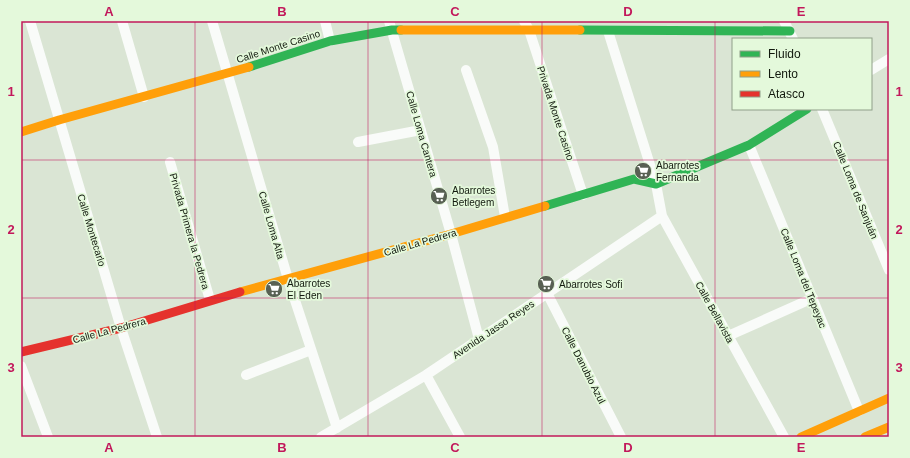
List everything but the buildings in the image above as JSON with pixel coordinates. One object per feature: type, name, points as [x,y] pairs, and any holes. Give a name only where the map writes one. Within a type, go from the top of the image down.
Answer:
[{"type":"street","name":"Calle Montecarlo","points":[[30,21],[121,328],[157,437]]},
{"type":"street","points":[[122,21],[144,97]]},
{"type":"street","name":"Calle Loma Alta","points":[[212,21],[288,279],[337,428]]},
{"type":"street","points":[[325,21],[330,41]]},
{"type":"street","name":"Privada Monte Casino","points":[[524,21],[529,30],[582,195]]},
{"type":"street","points":[[642,21],[645,32]]},
{"type":"street","points":[[784,21],[791,35]]},
{"type":"street","name":"Calle Monte Casino","points":[[21,132],[228,73],[330,41],[391,25],[529,30],[791,35]]},
{"type":"street","name":"Calle Loma Cantera","points":[[391,25],[451,234],[479,339]]},
{"type":"street","points":[[608,31],[656,184],[749,144],[805,110]]},
{"type":"street","points":[[872,69],[889,59]]},
{"type":"street","points":[[466,70],[493,147],[505,217]]},
{"type":"street","name":"Calle Loma de Sanjuán","points":[[822,110],[889,270]]},
{"type":"street","points":[[358,142],[421,130]]},
{"type":"street","name":"Calle Loma del Tepeyac","points":[[749,144],[860,411]]},
{"type":"street","name":"Privada Primera la Pedrera","points":[[170,162],[210,300]]},
{"type":"street","name":"Calle La Pedrera","points":[[21,352],[121,328],[210,300],[451,234],[634,179],[656,184]]},
{"type":"street","name":"Calle Bellavista","points":[[656,184],[662,216],[784,437]]},
{"type":"street","name":"Avenida Jasso Reyes","points":[[321,437],[426,375],[662,216]]},
{"type":"street","name":"Calle Danubio Azul","points":[[547,293],[621,437]]},
{"type":"street","points":[[728,336],[813,298]]},
{"type":"street","points":[[246,375],[311,350]]},
{"type":"street","points":[[21,366],[48,437]]},
{"type":"street","points":[[426,375],[460,437]]},
{"type":"street","points":[[801,437],[889,398]]},
{"type":"street","points":[[865,437],[889,427]]},
{"type":"traffic: fast","points":[[249,67],[330,41],[392,30],[401,30]]},
{"type":"traffic: fast","points":[[580,30],[790,31]]},
{"type":"traffic: fast","points":[[545,206],[634,179],[656,184],[749,145],[805,110]]},
{"type":"traffic: slow","points":[[401,30],[580,30]]},
{"type":"traffic: slow","points":[[21,132],[249,67]]},
{"type":"traffic: slow","points":[[240,292],[451,234],[545,206]]},
{"type":"traffic: slow","points":[[801,437],[889,398]]},
{"type":"traffic: slow","points":[[865,437],[889,427]]},
{"type":"traffic: jam","points":[[21,352],[121,328],[240,292]]},
{"type":"place","name":"Abarrotes Fernanda","points":[[643,171]]},
{"type":"place","name":"Abarrotes Betlegem","points":[[439,196]]},
{"type":"place","name":"Abarrotes Sofi","points":[[546,284]]},
{"type":"place","name":"Abarrotes El Eden","points":[[274,289]]}]
